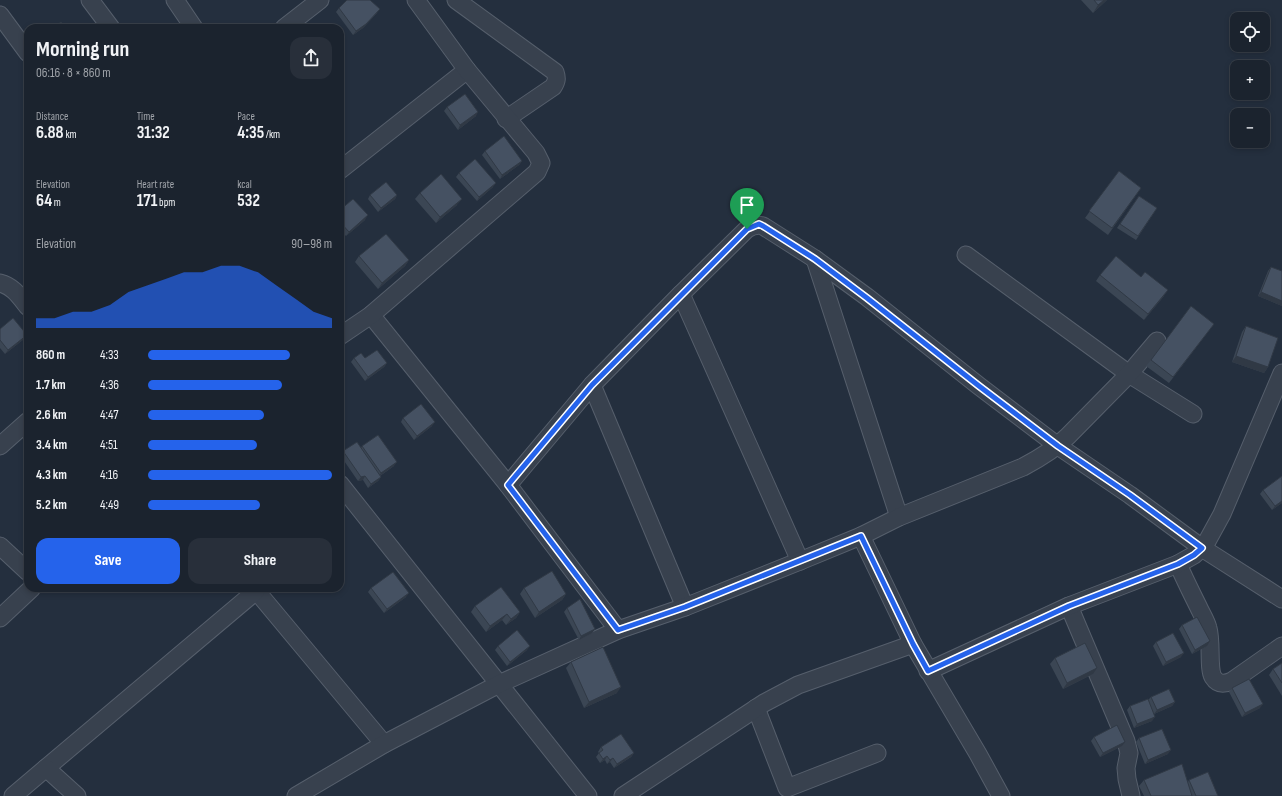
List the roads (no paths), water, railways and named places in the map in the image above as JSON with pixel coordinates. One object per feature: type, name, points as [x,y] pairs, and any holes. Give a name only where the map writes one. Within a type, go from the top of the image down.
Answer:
[{"type":"street","points":[[90,0],[108,24]]},
{"type":"street","points":[[175,0],[191,24]]},
{"type":"street","points":[[289,24],[320,0]]},
{"type":"street","points":[[344,333],[371,315],[538,172],[541,163],[536,153],[466,70],[416,0]]},
{"type":"street","points":[[456,0],[555,72],[557,77],[553,86],[506,119]]},
{"type":"street","points":[[0,15],[24,48]]},
{"type":"street","points":[[344,167],[466,70]]},
{"type":"street","points":[[508,485],[592,385],[747,229],[759,224],[815,259],[1058,446],[1130,495],[1202,548],[1282,599]]},
{"type":"street","points":[[966,255],[1129,374],[1193,414]]},
{"type":"street","points":[[815,259],[899,517]]},
{"type":"street","points":[[0,284],[5,284],[13,289],[24,302]]},
{"type":"street","points":[[681,294],[800,561]]},
{"type":"street","points":[[371,315],[508,485],[618,630]]},
{"type":"street","points":[[296,796],[384,744],[499,684],[618,630],[685,607],[800,561],[861,536],[899,517],[1023,467],[1058,446],[1129,374],[1157,341]]},
{"type":"street","points":[[928,671],[1069,606],[1178,564],[1194,555],[1202,548],[1222,514],[1282,373]]},
{"type":"street","points":[[592,385],[685,607]]},
{"type":"street","points":[[0,446],[24,425]]},
{"type":"street","points":[[344,489],[588,796]]},
{"type":"street","points":[[861,536],[913,644],[1001,796]]},
{"type":"street","points":[[0,546],[24,568]]},
{"type":"street","points":[[1178,564],[1208,627],[1211,645],[1211,669],[1213,677],[1217,681],[1225,684],[1232,681],[1282,646]]},
{"type":"street","points":[[0,618],[28,592]]},
{"type":"street","points":[[13,796],[253,592]]},
{"type":"street","points":[[257,592],[384,744]]},
{"type":"street","points":[[1069,606],[1126,741],[1129,753],[1126,768],[1131,796]]},
{"type":"street","points":[[623,796],[756,708],[798,685],[913,644]]},
{"type":"street","points":[[756,708],[788,792],[878,753]]},
{"type":"street","points":[[46,768],[77,796]]}]
